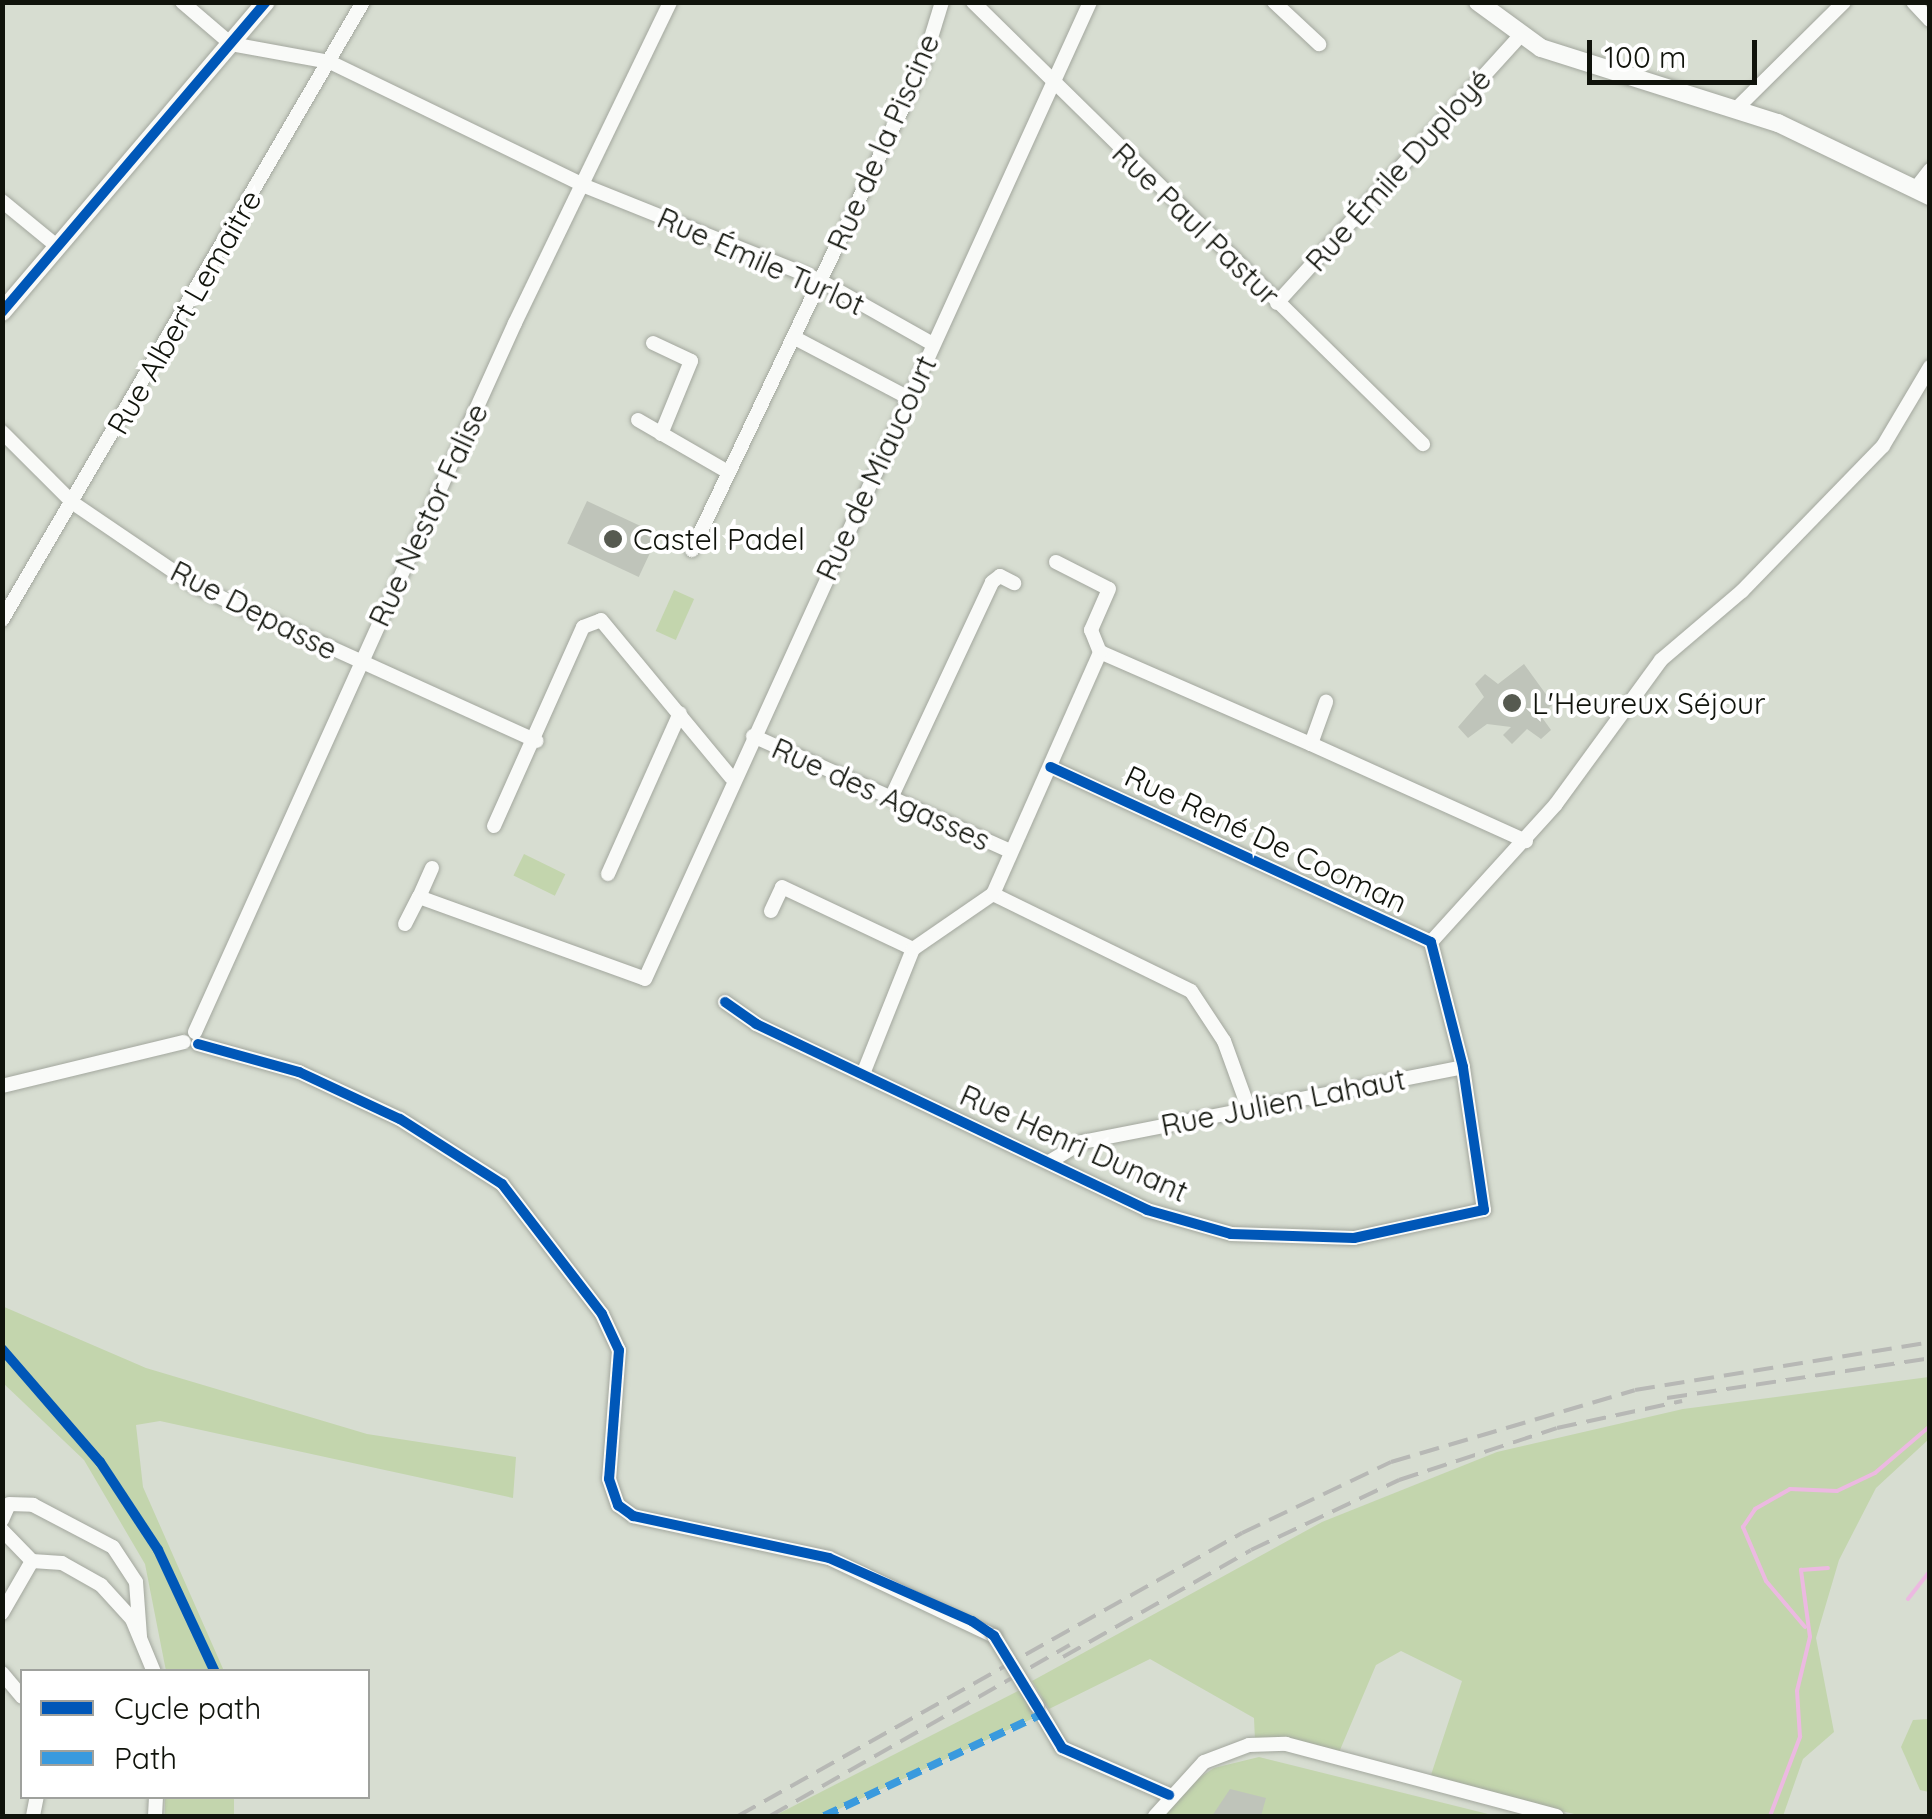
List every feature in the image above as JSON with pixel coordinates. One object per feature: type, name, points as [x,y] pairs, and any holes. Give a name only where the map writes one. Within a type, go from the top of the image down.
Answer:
[{"type":"main road","points":[[2,312],[266,2]]},
{"type":"main road","points":[[1478,2],[1520,36],[1737,108],[1923,192]]},
{"type":"street","points":[[182,2],[231,44]]},
{"type":"street","name":"Rue Albert Lemaitre","points":[[2,620],[363,2]]},
{"type":"street","name":"Rue Nestor Falise","points":[[192,1039],[358,664],[670,2]]},
{"type":"street","name":"Rue de la Piscine","points":[[692,550],[922,67],[942,2]]},
{"type":"street","name":"Rue Paul Pastur","points":[[973,2],[1422,444]]},
{"type":"street","name":"Rue de Miaucourt","points":[[419,897],[645,978],[731,778],[1090,2]]},
{"type":"street","points":[[1274,2],[1319,44]]},
{"type":"street","points":[[1737,108],[1844,2]]},
{"type":"street","points":[[1914,2],[1930,20]]},
{"type":"street","name":"Rue Émile Duployé","points":[[1277,303],[1520,36]]},
{"type":"street","name":"Rue Émile Turlot","points":[[231,44],[330,62],[585,186],[821,282],[933,344]]},
{"type":"street","points":[[1923,192],[1930,170]]},
{"type":"street","points":[[2,201],[58,247]]},
{"type":"street","points":[[795,338],[909,398]]},
{"type":"street","points":[[653,343],[691,361],[661,434]]},
{"type":"street","points":[[1431,942],[1526,840],[1661,660],[1742,592],[1883,446],[1930,367]]},
{"type":"street","points":[[638,420],[728,472]]},
{"type":"street","name":"Rue Depasse","points":[[2,432],[73,503],[195,586],[358,664],[536,741]]},
{"type":"street","points":[[1056,562],[1109,589],[1090,630],[1100,652],[1526,840]]},
{"type":"street","points":[[891,798],[992,582],[1000,576],[1014,583]]},
{"type":"street","points":[[494,826],[536,741],[583,626],[601,620],[731,778]]},
{"type":"street","points":[[862,1074],[913,949],[993,894],[1100,652]]},
{"type":"street","points":[[1311,744],[1326,702]]},
{"type":"street","points":[[608,874],[680,714]]},
{"type":"street","name":"Rue des Agasses","points":[[753,736],[1010,851]]},
{"type":"street","name":"Rue René De Cooman","points":[[1050,767],[1431,942],[1463,1067],[1484,1210]]},
{"type":"street","points":[[405,924],[432,868]]},
{"type":"street","points":[[771,911],[782,887],[913,949]]},
{"type":"street","points":[[993,894],[1191,991],[1225,1042],[1248,1107]]},
{"type":"street","name":"Rue Henri Dunant","points":[[725,1002],[862,1074],[1148,1210],[1231,1234],[1354,1238],[1484,1210]]},
{"type":"street","points":[[2,1086],[192,1039],[299,1072],[400,1118],[502,1184],[602,1314],[618,1350],[609,1480],[618,1505],[634,1516],[829,1558],[994,1636],[1062,1748],[1169,1796]]},
{"type":"street","name":"Rue Julien Lahaut","points":[[1049,1162],[1082,1142],[1463,1067]]},
{"type":"street","points":[[2,1520],[9,1504],[33,1506],[113,1547],[136,1582],[140,1636]]},
{"type":"street","points":[[2,1530],[32,1562],[62,1562],[102,1584],[140,1636],[153,1669]]},
{"type":"street","points":[[2,1613],[32,1562]]},
{"type":"street","points":[[2,1673],[20,1695]]},
{"type":"street","points":[[1156,1816],[1169,1796],[1218,1756],[1286,1744],[1556,1816]]},
{"type":"green space","points":[[674,590],[694,599],[676,640],[656,631]]},
{"type":"green space","points":[[524,854],[565,874],[555,896],[513,876]]},
{"type":"green space","points":[[2,1306],[146,1368],[367,1434],[516,1457],[513,1498],[160,1421],[136,1425],[143,1487],[223,1669],[166,1669],[145,1564],[84,1460],[3,1383]]},
{"type":"green space","points":[[1929,1377],[1929,1439],[1876,1488],[1839,1560],[1816,1638],[1834,1732],[1803,1759],[1783,1816],[1583,1816],[1429,1781],[1462,1681],[1401,1651],[1376,1665],[1337,1757],[1255,1741],[1254,1718],[1150,1659],[1049,1709],[1032,1681],[1322,1522],[1497,1452],[1683,1409]]},
{"type":"green space","points":[[1026,1687],[1040,1715],[824,1816],[774,1816]]},
{"type":"green space","points":[[1930,1719],[1929,1792],[1920,1790],[1901,1747],[1913,1720]]},
{"type":"green space","points":[[1259,1757],[1496,1816],[1161,1816],[1176,1793],[1214,1768]]},
{"type":"green space","points":[[165,1799],[234,1799],[234,1816],[165,1816]]},
{"type":"building","name":"Castel Padel","points":[[587,501],[659,534],[639,577],[567,544]]},
{"type":"building","name":"L'Heureux Séjour","points":[[1524,664],[1553,704],[1541,716],[1551,730],[1541,739],[1527,729],[1512,744],[1503,735],[1511,727],[1487,724],[1468,738],[1458,727],[1484,697],[1475,684],[1485,674],[1498,684]]},
{"type":"building","points":[[1230,1789],[1266,1798],[1261,1816],[1212,1816]]},
{"type":"waterway","points":[[1805,1627],[1766,1581],[1743,1527],[1755,1509],[1790,1489],[1837,1491],[1875,1473],[1930,1426]]},
{"type":"waterway","points":[[1770,1816],[1800,1737],[1797,1691],[1810,1637],[1801,1570],[1828,1568]]},
{"type":"waterway","points":[[1908,1599],[1930,1571]]},
{"type":"railway","points":[[738,1816],[1242,1533],[1391,1462],[1635,1390],[1930,1342]]},
{"type":"railway","points":[[1667,1398],[1930,1358]]},
{"type":"railway","points":[[1063,1657],[1251,1550],[1399,1480],[1557,1428],[1682,1401]]},
{"type":"railway","points":[[770,1816],[1070,1645]]},
{"type":"marked path","points":[[824,1816],[1040,1715]]},
{"type":"cycle path","points":[[2,312],[266,2]]},
{"type":"cycle path","points":[[725,1002],[756,1024],[1147,1210],[1231,1234],[1354,1238],[1484,1210],[1463,1067],[1431,942],[1050,767]]},
{"type":"cycle path","points":[[198,1044],[299,1072],[400,1119],[502,1184],[602,1314],[619,1350],[609,1479],[618,1505],[633,1516],[829,1558],[972,1621],[994,1636],[1062,1748],[1169,1795]]},
{"type":"cycle path","points":[[2,1349],[100,1462],[158,1550],[214,1669]]},
{"type":"place","name":"Castel Padel","points":[[613,539]]},
{"type":"place","name":"L'Heureux Séjour","points":[[1512,703]]}]
